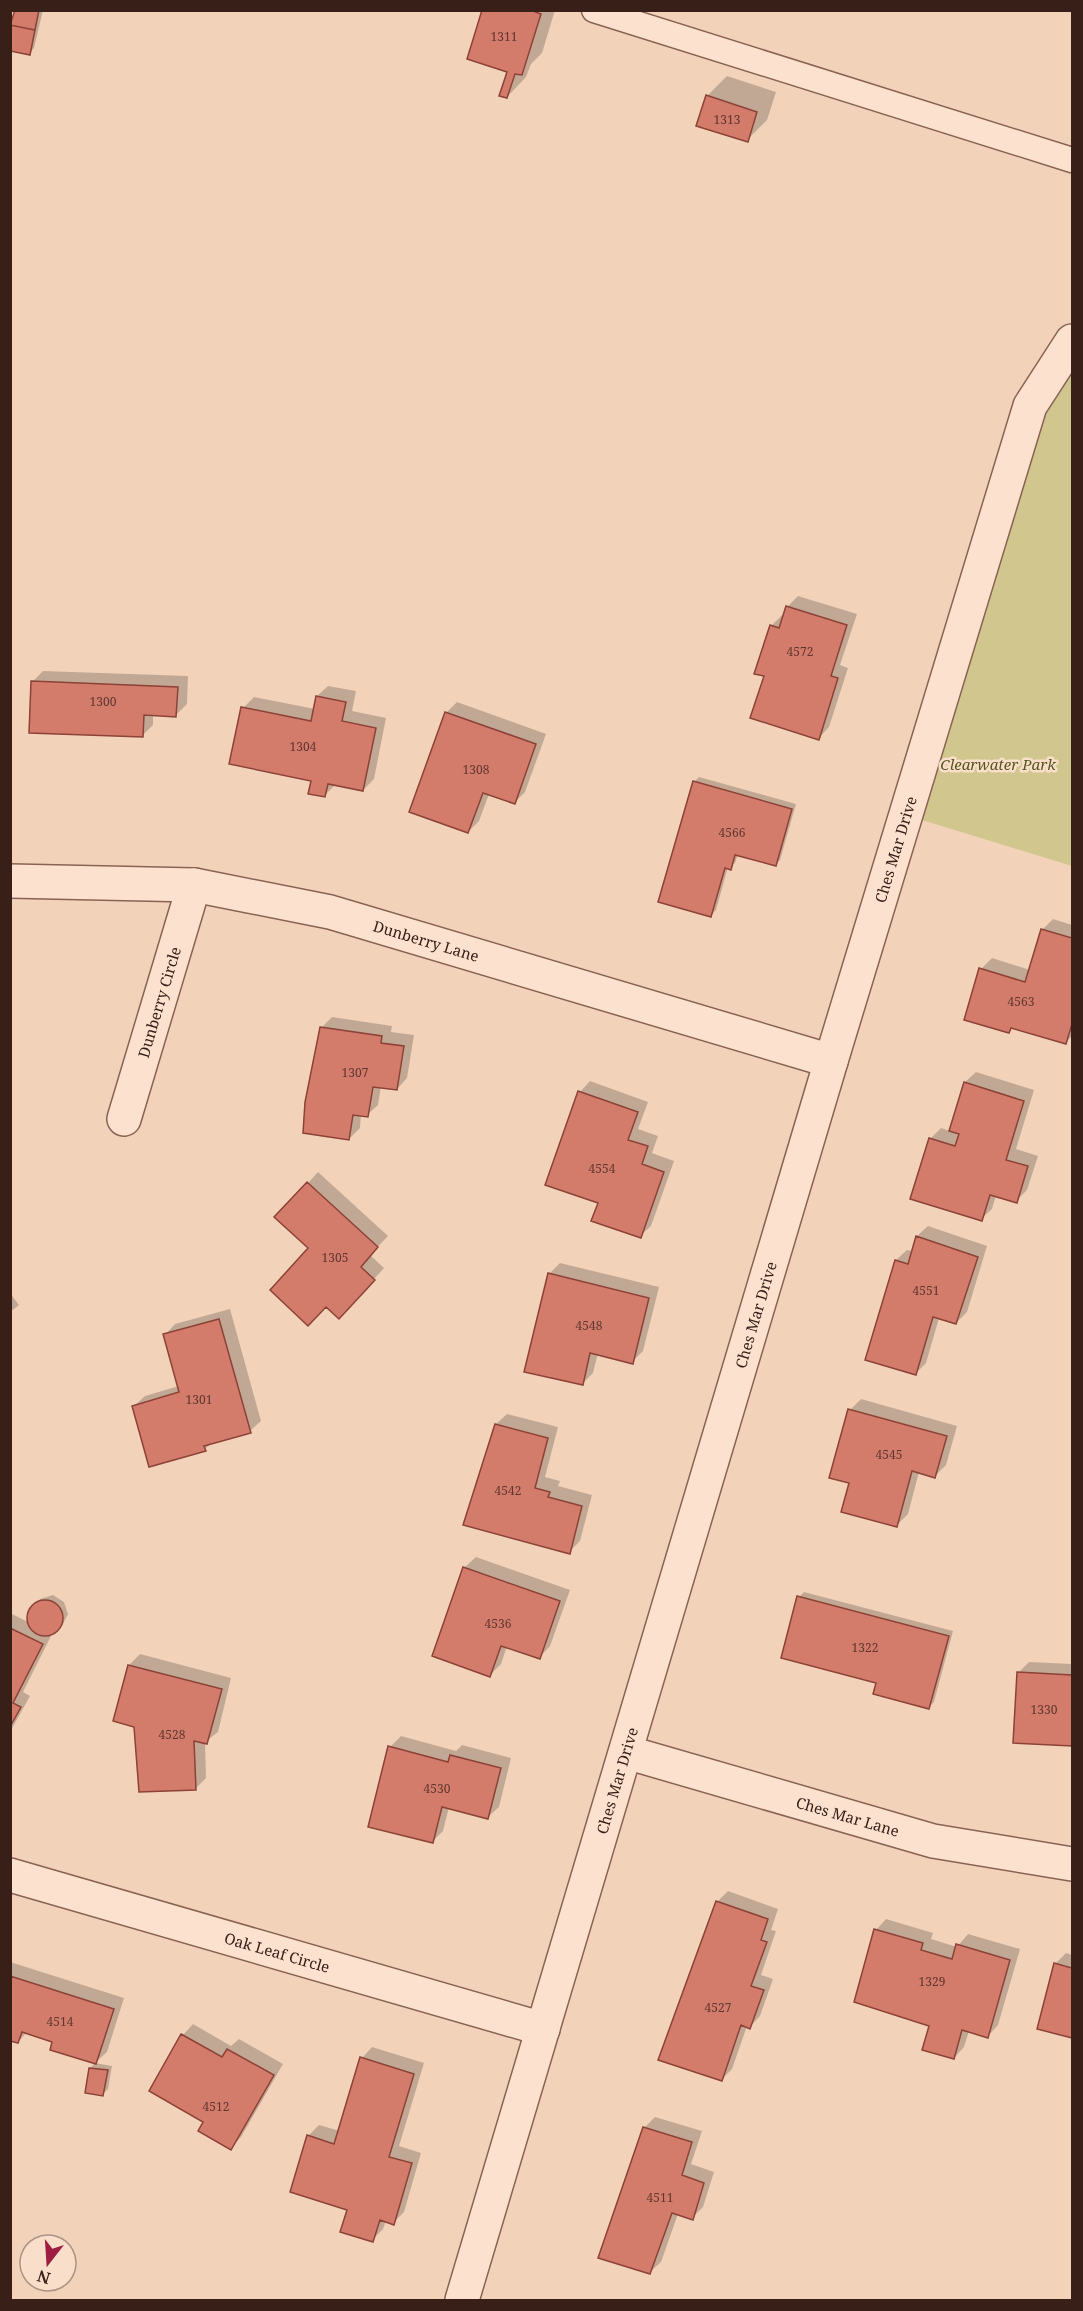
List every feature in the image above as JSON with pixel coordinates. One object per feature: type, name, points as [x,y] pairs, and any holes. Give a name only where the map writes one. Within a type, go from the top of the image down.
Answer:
[{"type":"street","name":"Ches Mar Drive","points":[[462,2301],[831,1061],[1030,406],[1072,341]]},
{"type":"street","name":"Dunberry Lane","points":[[10,881],[194,885],[330,912],[831,1061]]},
{"type":"street","name":"Dunberry Circle","points":[[124,1119],[194,885]]},
{"type":"street","name":"Ches Mar Lane","points":[[626,1752],[933,1841],[1072,1864]]},
{"type":"street","name":"Oak Leaf Circle","points":[[10,1875],[543,2029]]},
{"type":"lane","points":[[594,10],[1072,160]]},
{"type":"green space","name":"Clearwater Park","points":[[1072,341],[1072,866],[906,815],[1030,406]]},
{"type":"building","points":[[15,10],[39,10],[35,30],[10,25]]},
{"type":"building","points":[[482,10],[530,10],[541,14],[522,75],[515,74],[507,98],[499,96],[507,72],[467,59]]},
{"type":"building","points":[[10,25],[35,30],[30,55],[10,51]]},
{"type":"building","points":[[706,95],[757,112],[748,142],[696,126]]},
{"type":"building","points":[[786,606],[847,625],[831,676],[838,678],[819,740],[750,718],[764,676],[754,674],[770,625],[779,628]]},
{"type":"building","points":[[31,681],[178,687],[176,717],[144,715],[143,737],[29,733]]},
{"type":"building","points":[[316,696],[346,702],[342,721],[376,728],[363,791],[328,784],[325,797],[308,794],[311,781],[229,764],[241,707],[311,721]]},
{"type":"building","points":[[445,712],[536,744],[515,804],[483,793],[468,833],[409,812]]},
{"type":"building","points":[[693,781],[792,809],[776,866],[735,855],[731,870],[725,868],[711,917],[658,902]]},
{"type":"building","points":[[1041,929],[1072,938],[1072,1024],[1066,1044],[1011,1028],[1009,1033],[964,1020],[979,968],[1025,982]]},
{"type":"building","points":[[320,1027],[382,1036],[381,1043],[404,1046],[397,1090],[373,1087],[368,1117],[353,1115],[349,1140],[303,1133],[305,1102]]},
{"type":"building","points":[[964,1082],[1024,1101],[1006,1160],[1028,1166],[1017,1203],[990,1195],[982,1221],[910,1199],[929,1138],[955,1146],[959,1134],[949,1131]]},
{"type":"building","points":[[578,1091],[638,1112],[628,1140],[648,1146],[642,1164],[664,1172],[641,1238],[591,1221],[598,1203],[545,1185]]},
{"type":"building","points":[[307,1182],[378,1247],[361,1267],[375,1280],[339,1319],[326,1307],[308,1326],[270,1290],[308,1248],[274,1217]]},
{"type":"building","points":[[916,1236],[978,1257],[956,1324],[933,1317],[916,1375],[865,1360],[895,1260],[908,1264]]},
{"type":"building","points":[[548,1273],[649,1298],[633,1364],[590,1353],[583,1385],[524,1372]]},
{"type":"building","points":[[219,1319],[251,1433],[204,1446],[206,1451],[149,1467],[132,1406],[179,1392],[163,1334]]},
{"type":"building","points":[[848,1409],[947,1436],[935,1478],[912,1471],[897,1527],[841,1512],[849,1483],[829,1478]]},
{"type":"building","points":[[495,1424],[548,1438],[535,1488],[550,1492],[548,1497],[582,1506],[570,1554],[463,1525]]},
{"type":"building","points":[[463,1567],[560,1601],[540,1659],[501,1646],[490,1677],[432,1656]]},
{"type":"building","points":[[797,1596],[949,1636],[929,1709],[873,1694],[876,1683],[781,1658]]},
{"type":"building","points":[[45,1600],[57,1606],[63,1618],[57,1630],[45,1636],[33,1630],[27,1618],[33,1606]]},
{"type":"building","points":[[10,1628],[43,1644],[13,1703],[21,1707],[10,1727]]},
{"type":"building","points":[[128,1665],[222,1689],[207,1744],[194,1741],[196,1790],[139,1792],[134,1727],[113,1721]]},
{"type":"building","points":[[1017,1672],[1072,1675],[1072,1746],[1013,1743]]},
{"type":"building","points":[[388,1746],[448,1762],[450,1755],[501,1768],[488,1819],[442,1807],[433,1843],[368,1827]]},
{"type":"building","points":[[716,1901],[768,1919],[761,1940],[767,1942],[751,1986],[764,1990],[750,2029],[741,2025],[722,2081],[658,2060]]},
{"type":"building","points":[[874,1929],[923,1943],[921,1950],[952,1959],[956,1944],[1010,1960],[988,2038],[962,2030],[954,2059],[922,2050],[929,2026],[854,2002]]},
{"type":"building","points":[[1054,1963],[1072,1968],[1072,2038],[1037,2029]]},
{"type":"building","points":[[10,1976],[114,2009],[96,2064],[50,2050],[52,2042],[22,2032],[18,2043],[10,2041]]},
{"type":"building","points":[[181,2034],[222,2057],[227,2049],[274,2075],[231,2150],[198,2131],[203,2122],[149,2091]]},
{"type":"building","points":[[360,2057],[414,2074],[389,2157],[412,2163],[394,2225],[380,2220],[373,2242],[340,2232],[347,2210],[290,2192],[307,2135],[334,2144]]},
{"type":"building","points":[[89,2068],[108,2070],[103,2096],[85,2093]]},
{"type":"building","points":[[643,2127],[692,2142],[682,2175],[704,2183],[693,2220],[672,2213],[650,2274],[598,2258]]}]
